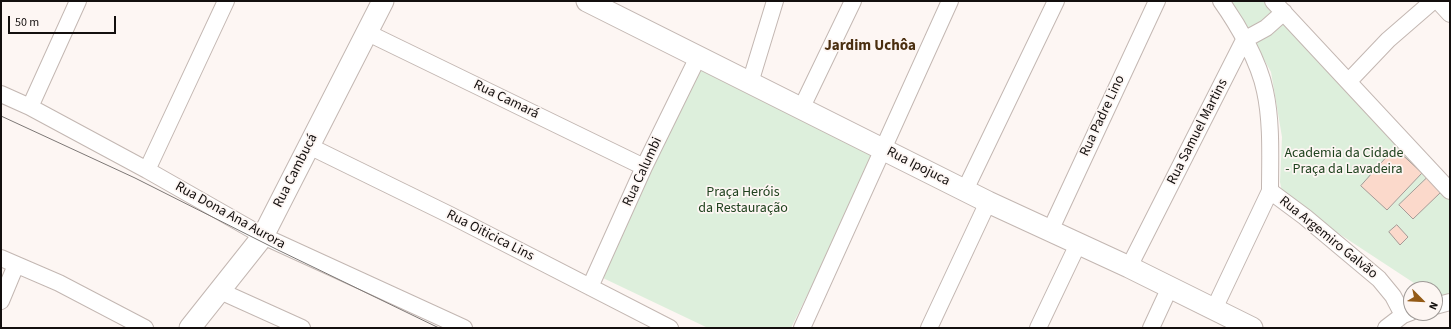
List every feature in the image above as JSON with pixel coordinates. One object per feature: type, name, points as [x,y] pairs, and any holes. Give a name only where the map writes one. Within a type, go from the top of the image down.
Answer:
[{"type":"main road","name":"Rua Cambucá","points":[[190,328],[263,236],[384,1]]},
{"type":"main road","name":"Rua Ipojuca","points":[[587,1],[988,202],[1129,267],[1252,328]]},
{"type":"street","points":[[30,107],[78,1]]},
{"type":"street","points":[[147,170],[226,1]]},
{"type":"street","points":[[750,83],[775,1]]},
{"type":"street","points":[[801,109],[852,1]]},
{"type":"street","points":[[802,328],[884,150],[950,1]]},
{"type":"street","points":[[965,190],[1056,1]]},
{"type":"street","name":"Rua Padre Lino","points":[[1050,231],[1157,1]]},
{"type":"street","name":"Rua Argemiro Galvão","points":[[1220,1],[1232,16],[1255,61],[1265,90],[1269,138],[1270,191],[1311,222],[1379,279],[1403,308]]},
{"type":"street","points":[[1349,81],[1388,40],[1433,1]]},
{"type":"street","points":[[1438,1],[1450,14]]},
{"type":"street","points":[[1244,40],[1266,28],[1278,7],[1349,81],[1450,191]]},
{"type":"street","name":"Rua Camará","points":[[368,33],[644,167]]},
{"type":"street","name":"Rua Samuel Martins","points":[[1129,267],[1244,40]]},
{"type":"street","name":"Rua Calumbi","points":[[590,287],[644,167],[698,57]]},
{"type":"street","name":"Rua Dona Ana Aurora","points":[[1,94],[30,107],[147,170],[263,236],[464,328]]},
{"type":"street","name":"Rua Oiticica Lins","points":[[309,146],[450,215],[670,328]]},
{"type":"street","points":[[1214,309],[1270,191]]},
{"type":"street","points":[[929,328],[988,202]]},
{"type":"street","points":[[1038,328],[1078,244]]},
{"type":"street","points":[[1,258],[59,283],[145,328]]},
{"type":"street","points":[[1,301],[16,265]]},
{"type":"street","points":[[1151,328],[1170,287]]},
{"type":"street","points":[[220,291],[302,328]]},
{"type":"street","points":[[1386,328],[1403,316]]},
{"type":"green space","name":"Academia da Cidade - Praça da Lavadeira","points":[[1211,1],[1279,1],[1450,186],[1450,298],[1443,300],[1443,281],[1411,281],[1283,197],[1280,182],[1282,137],[1271,72],[1257,47]]},
{"type":"green space","name":"Praça Heróis da Restauração","points":[[700,67],[875,151],[871,165],[791,328],[708,328],[603,278],[601,268]]},
{"type":"building","points":[[1395,148],[1422,173],[1387,210],[1361,186]]},
{"type":"building","points":[[1427,178],[1441,192],[1413,219],[1399,205]]},
{"type":"building","points":[[1397,225],[1408,237],[1400,245],[1389,232]]},
{"type":"tram line","points":[[1,116],[135,178],[278,250],[439,328]]},
{"type":"district","name":"Jardim Uchôa","points":[[870,47]]}]
